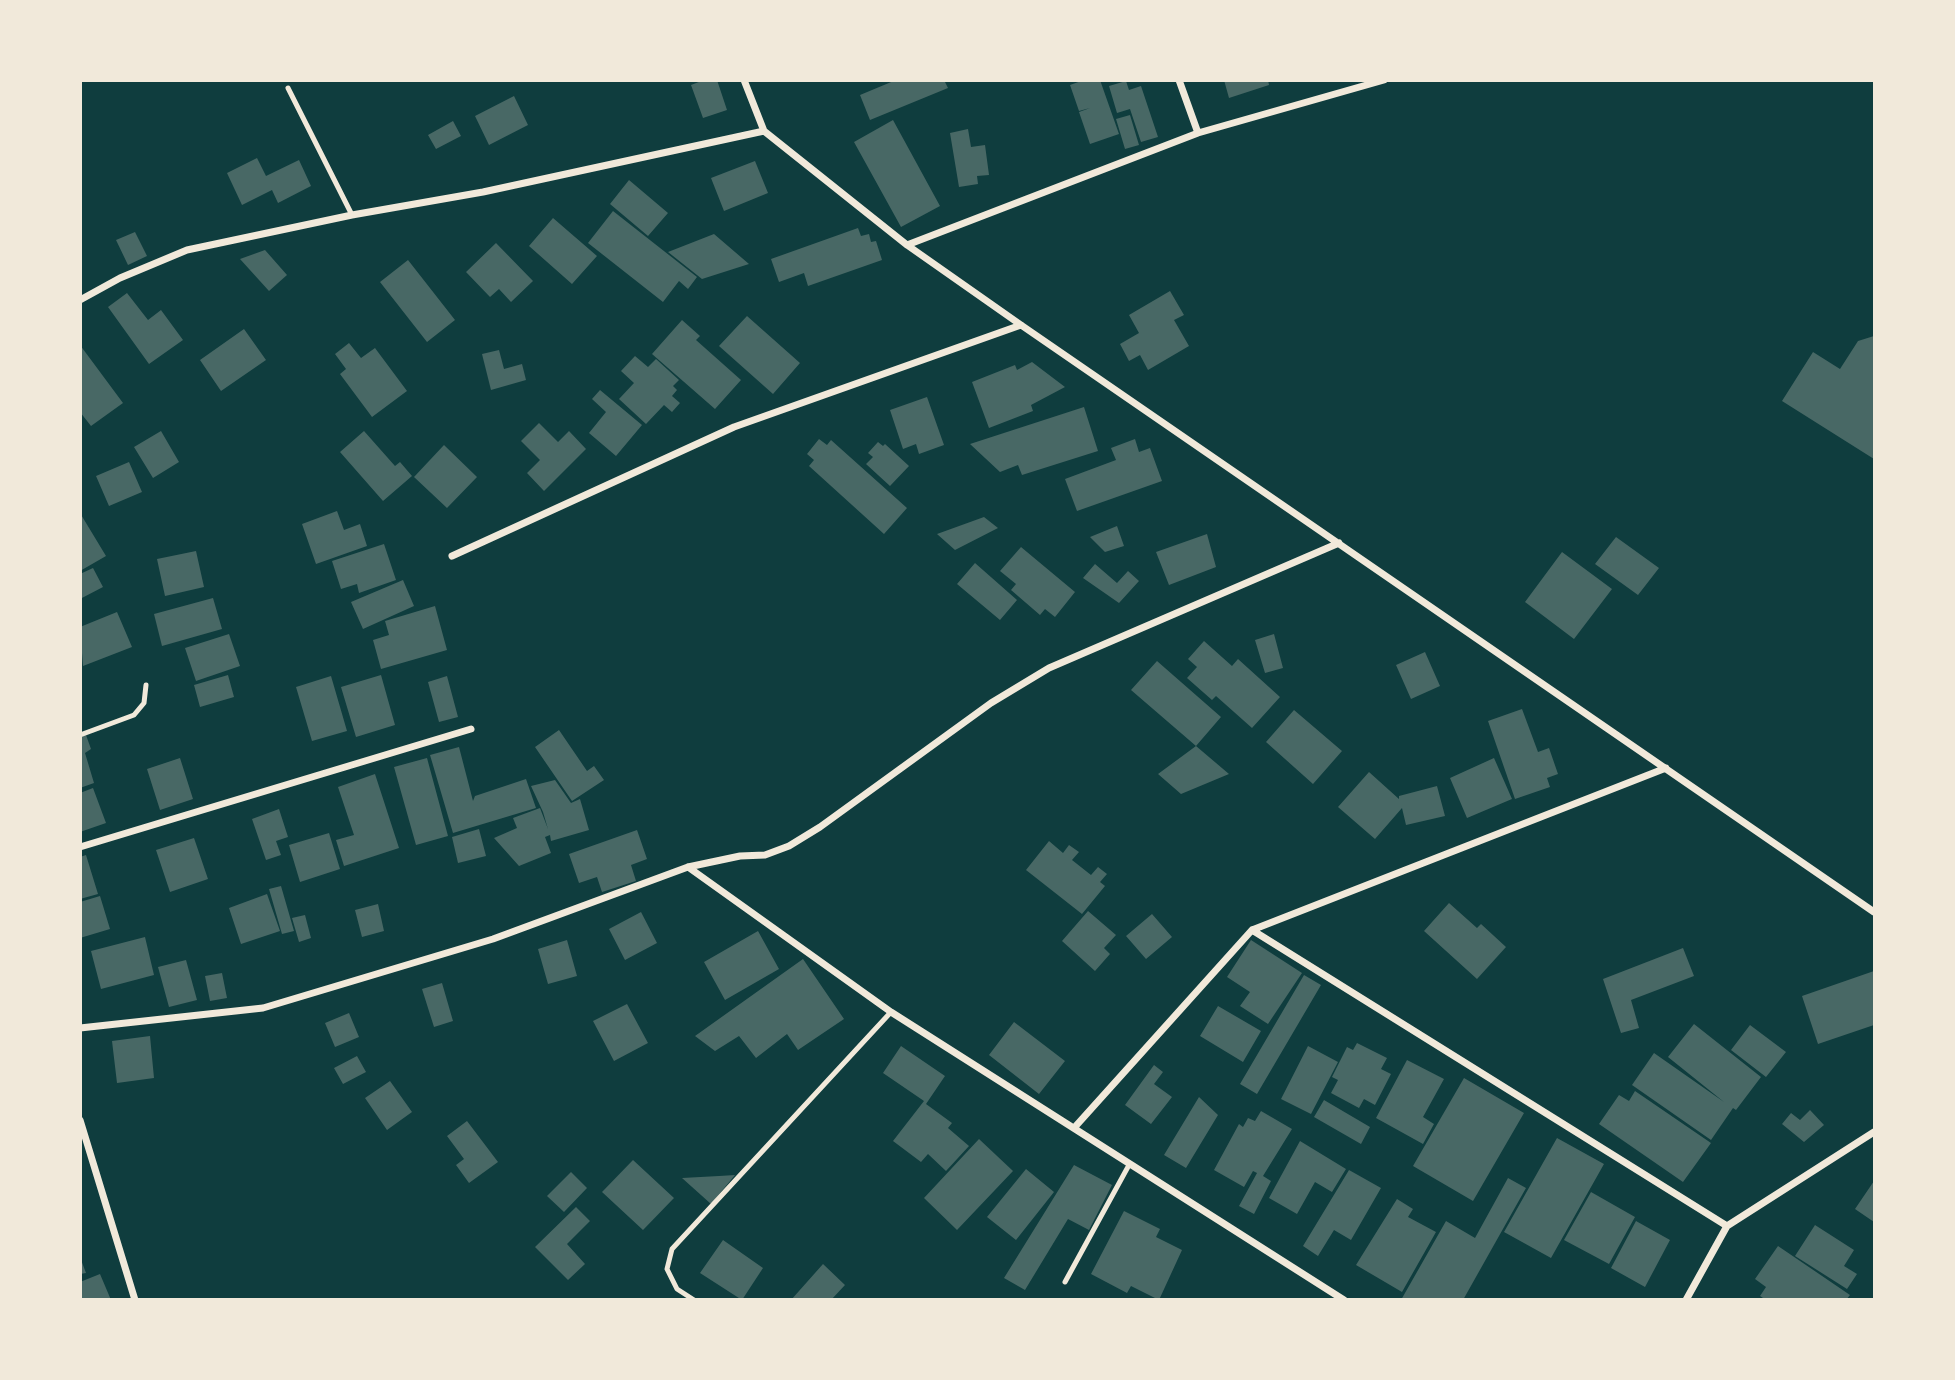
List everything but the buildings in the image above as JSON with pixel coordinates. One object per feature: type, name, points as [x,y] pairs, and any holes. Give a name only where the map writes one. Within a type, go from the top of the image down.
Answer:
[{"type":"street","points":[[744,80],[764,131],[907,245],[1874,912]]},
{"type":"street","points":[[1179,80],[1198,132]]},
{"type":"street","points":[[907,245],[1198,132],[1384,80]]},
{"type":"street","points":[[80,300],[120,278],[187,250],[352,215],[483,192],[764,131]]},
{"type":"street","points":[[452,556],[734,427],[1021,326]]},
{"type":"street","points":[[80,1028],[263,1008],[493,939],[688,867],[740,856],[765,855],[789,846],[820,827],[991,703],[1049,668],[1339,543]]},
{"type":"street","points":[[80,847],[471,729]]},
{"type":"street","points":[[1074,1128],[1252,930],[1666,768]]},
{"type":"street","points":[[688,867],[891,1012],[1344,1300]]},
{"type":"street","points":[[1252,930],[1727,1226]]},
{"type":"street","points":[[80,1121],[135,1300]]},
{"type":"street","points":[[1686,1300],[1727,1226],[1874,1132]]},
{"type":"lane","points":[[288,88],[352,215]]},
{"type":"lane","points":[[80,735],[134,715],[144,703],[146,685]]},
{"type":"lane","points":[[694,1300],[677,1289],[667,1269],[672,1249],[891,1012]]},
{"type":"lane","points":[[1065,1282],[1129,1165]]}]
